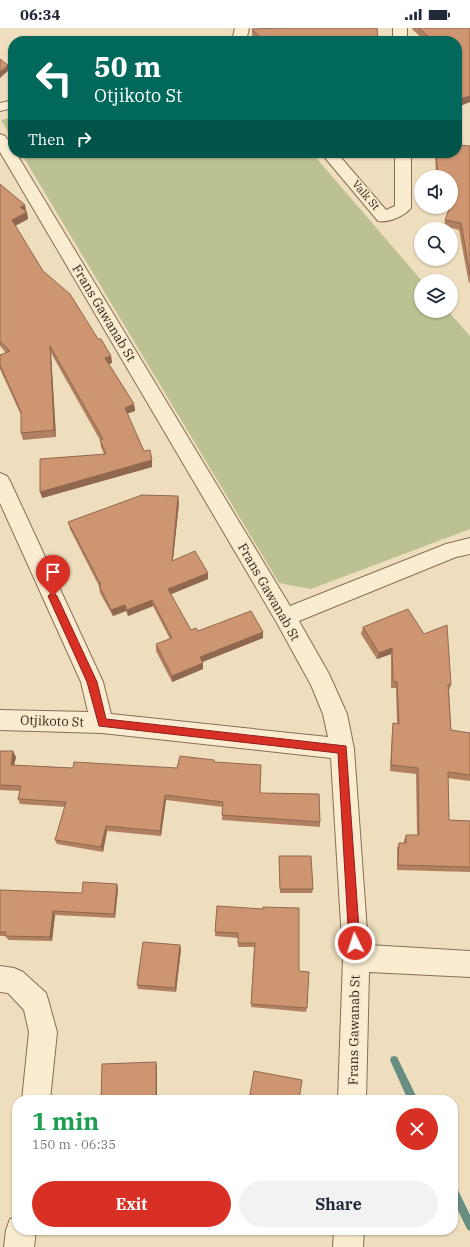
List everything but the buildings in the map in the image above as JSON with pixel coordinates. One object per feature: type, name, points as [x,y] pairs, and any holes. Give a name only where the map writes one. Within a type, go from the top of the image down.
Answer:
[{"type":"street","name":"Frans Gawanab St","points":[[0,139],[8,152]]},
{"type":"street","name":"Frans Gawanab St","points":[[11,158],[285,617],[321,681],[335,714],[342,749],[356,958],[352,1095]]},
{"type":"street","name":"Valk St","points":[[332,158],[384,217],[403,208],[403,158]]},
{"type":"street","points":[[0,482],[92,682],[102,723]]},
{"type":"street","points":[[285,617],[453,550],[470,546]]},
{"type":"street","name":"Otjikoto St","points":[[0,720],[102,723],[342,749]]},
{"type":"street","points":[[356,958],[470,964]]},
{"type":"street","points":[[0,979],[14,981],[36,1002],[43,1032],[37,1095]]},
{"type":"street","points":[[19,1247],[20,1235]]},
{"type":"street","points":[[348,1247],[349,1235]]},
{"type":"green space","points":[[8,118],[8,132],[1,120]]},
{"type":"green space","points":[[24,158],[316,158],[416,274],[414,274],[414,318],[454,318],[470,336],[470,529],[311,589],[279,583]]},
{"type":"waterway","points":[[394,1060],[411,1095]]},
{"type":"waterway","points":[[458,1200],[470,1226]]},
{"type":"route","points":[[53,596],[92,682],[102,723],[342,749],[355,943]]}]
